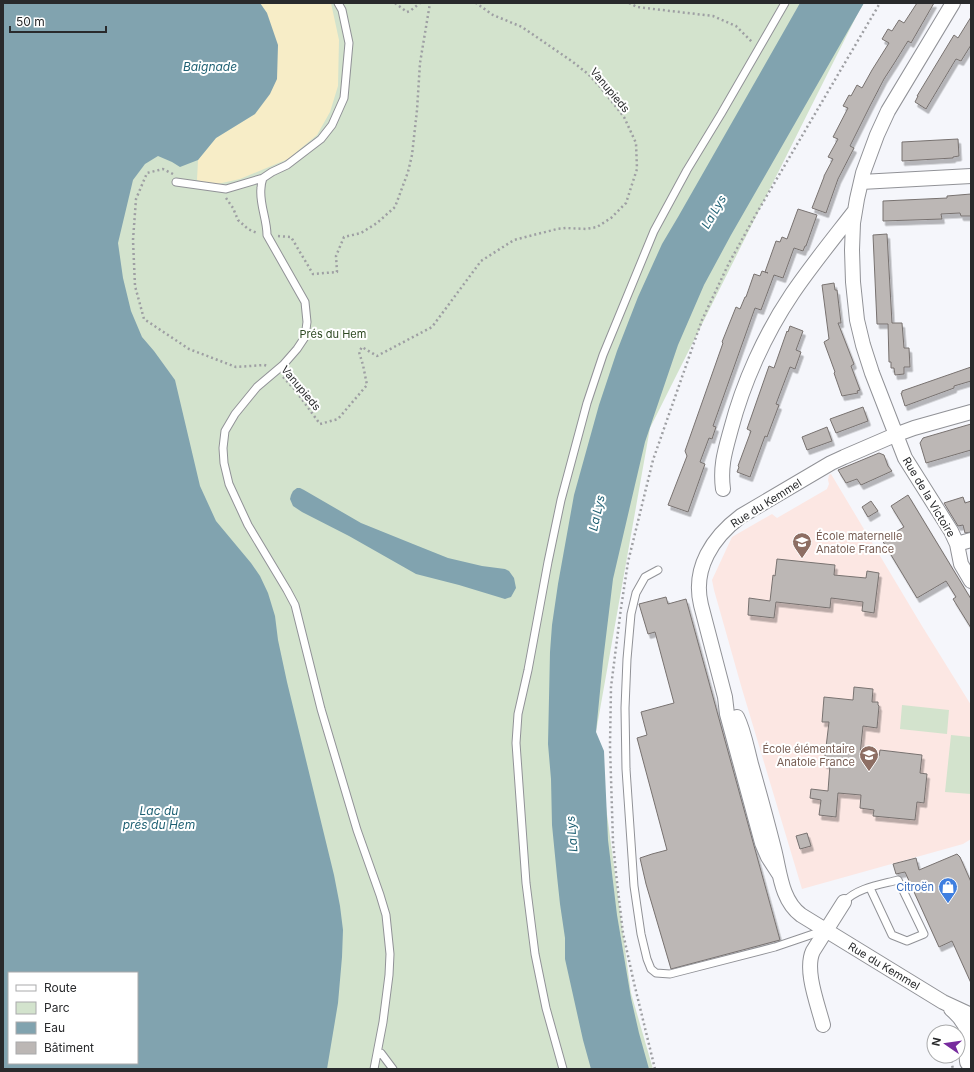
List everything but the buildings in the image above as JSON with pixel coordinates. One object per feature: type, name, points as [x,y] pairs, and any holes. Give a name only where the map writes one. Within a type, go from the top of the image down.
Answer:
[{"type":"main road","points":[[971,1043],[971,1060]]},
{"type":"street","points":[[723,489],[723,462],[733,422],[748,379],[763,345],[791,295],[854,212],[861,182],[872,148],[886,116],[953,3]]},
{"type":"street","points":[[861,182],[971,176]]},
{"type":"street","name":"Rue de la Victoire","points":[[854,212],[852,250],[855,304],[863,345],[895,435],[905,458],[951,531],[957,544],[961,564],[971,581]]},
{"type":"street","name":"Rue du Kemmel","points":[[971,412],[914,428],[844,457],[741,516],[726,528],[709,550],[701,574],[699,589],[699,600],[725,697],[727,714],[762,843],[768,857],[779,874],[785,893],[792,906],[801,915],[943,1002],[971,1015]]},
{"type":"street","points":[[957,544],[971,540]]},
{"type":"street","points":[[823,1025],[810,974],[809,964],[813,951],[844,902]]},
{"type":"street","name":"Rue du Kemmel","points":[[943,1002],[964,1022],[971,1043]]},
{"type":"lane","points":[[176,182],[226,189],[263,178],[287,165],[321,139],[332,126],[344,98],[350,43],[342,10],[338,3]]},
{"type":"lane","points":[[563,1069],[546,1008],[535,954],[526,883],[517,750],[518,714],[528,670],[548,562],[561,500],[587,403],[604,355],[654,231],[687,170],[785,3]]},
{"type":"lane","points":[[263,178],[261,188],[268,235],[305,302],[307,322],[305,337],[283,365],[253,392],[235,414],[225,431],[223,448],[224,463],[229,484],[248,525],[295,605],[321,709],[386,915],[390,954],[389,975],[383,1022],[374,1069]]},
{"type":"lane","points":[[658,570],[645,577],[636,593],[631,614],[625,708],[626,769],[634,886],[641,934],[651,969],[656,974],[670,974],[775,947],[825,930]]},
{"type":"lane","points":[[844,902],[855,892],[898,880],[924,934],[907,941],[892,935],[870,888]]},
{"type":"lane","points":[[378,1053],[381,1054],[393,1069]]},
{"type":"path","points":[[395,3],[407,12],[410,12],[420,3]]},
{"type":"path","points":[[223,194],[233,208],[238,220],[248,229],[258,234],[291,237],[313,274],[337,272],[336,256],[344,237],[361,233],[378,223],[395,208],[408,172],[412,156],[418,110],[420,63],[430,3]]},
{"type":"path","points":[[629,3],[637,7],[713,16],[736,26],[759,49]]},
{"type":"path","points":[[655,1069],[623,933],[613,842],[610,746],[611,687],[620,608],[628,562],[653,460],[702,320],[729,263],[755,216],[880,3]]},
{"type":"path","name":"Vanupieds","points":[[190,184],[163,169],[147,172],[136,200],[133,240],[135,286],[144,320],[189,349],[236,368],[264,365],[272,366],[295,390],[320,424],[338,419],[367,385],[359,352],[362,347],[377,356],[432,327],[481,262],[514,240],[566,228],[586,229],[597,227],[610,218],[626,203],[637,169],[636,143],[624,117],[601,88],[588,74],[573,62],[522,27],[493,15],[477,4]]},
{"type":"shaded area","name":"École élémentaire Anatole France","points":[[831,474],[971,705],[971,839],[963,844],[802,889],[742,689],[712,580],[732,537],[772,514],[777,518],[827,489],[829,484],[829,475]]},
{"type":"green space","name":"Prés du Hem","points":[[3,3],[864,3],[650,428],[596,732],[631,993],[653,1069],[3,1069]]},
{"type":"green space","points":[[902,705],[949,710],[947,734],[900,729]]},
{"type":"green space","points":[[951,735],[971,737],[971,794],[945,792]]},
{"type":"sand","points":[[260,3],[331,3],[339,40],[338,86],[330,112],[317,135],[288,159],[240,179],[213,185],[197,180],[198,160],[216,138],[255,114],[267,13]]},
{"type":"water","name":"Lac du prés du Hem","points":[[3,3],[260,3],[267,13],[278,45],[277,79],[270,94],[255,114],[216,138],[198,160],[180,167],[158,156],[145,164],[133,180],[118,243],[123,278],[131,311],[142,337],[175,380],[200,486],[216,521],[260,576],[268,593],[275,616],[278,640],[287,682],[334,875],[343,930],[338,1003],[327,1069],[3,1069]]},
{"type":"water","name":"La Lys","points":[[800,3],[864,3],[704,285],[678,345],[645,442],[613,579],[596,732],[604,751],[608,840],[617,915],[631,998],[649,1069],[591,1069],[565,959],[565,938],[552,825],[551,779],[548,744],[552,625],[574,495],[599,405],[617,351],[638,297],[662,244]]},
{"type":"water","points":[[297,488],[304,490],[361,523],[448,558],[482,566],[505,569],[509,571],[514,578],[516,588],[511,597],[505,599],[416,574],[293,506],[290,499],[293,491]]},
{"type":"place","name":"École maternelle Anatole France","points":[[802,559]]},
{"type":"place","name":"École élémentaire Anatole France","points":[[869,772]]},
{"type":"place","name":"Citroën","points":[[948,904]]},
{"type":"water label","name":"Baignade","points":[[210,67]]}]
